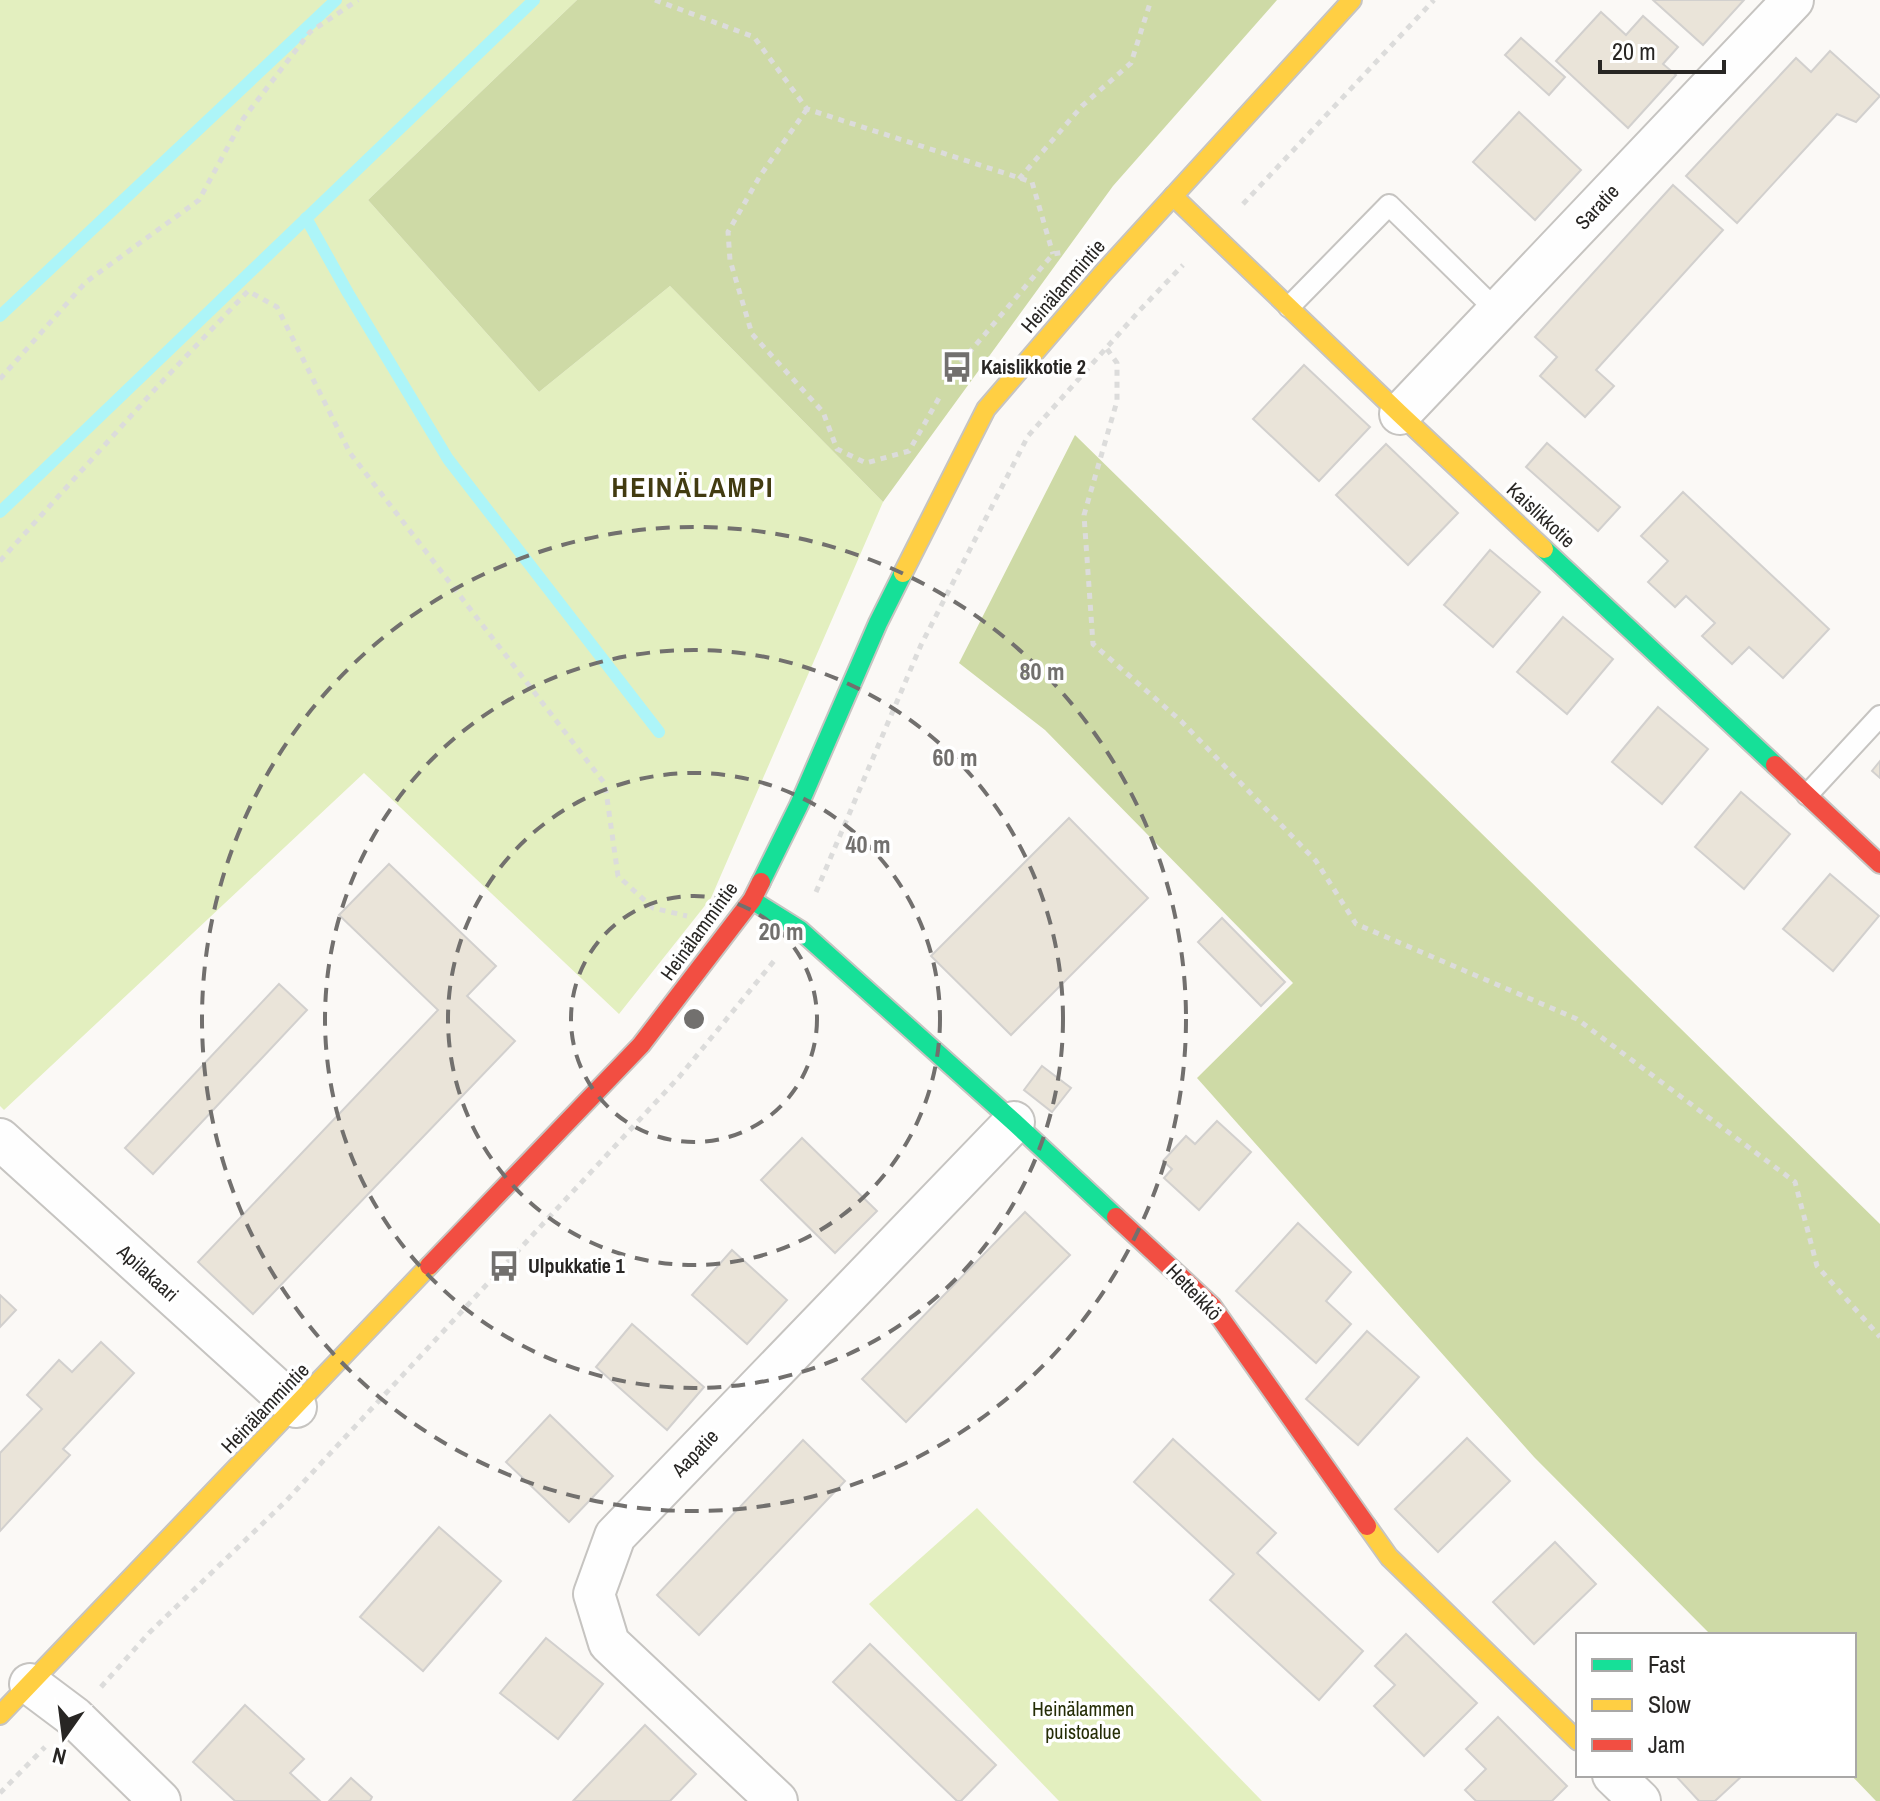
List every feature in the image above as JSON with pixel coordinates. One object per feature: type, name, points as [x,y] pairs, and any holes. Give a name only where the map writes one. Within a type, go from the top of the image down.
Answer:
[{"type":"street","name":"Heinälammintie","points":[[0,1715],[641,1045],[752,900],[799,805],[878,623],[986,409],[1103,273],[1352,0]]},
{"type":"street","name":"Saratie","points":[[1400,414],[1793,0]]},
{"type":"street","name":"Kaislikkotie","points":[[1173,196],[1400,414],[1880,864]]},
{"type":"street","name":"Hetteikkö","points":[[752,900],[800,930],[1014,1122],[1212,1306],[1389,1557],[1576,1739]]},
{"type":"street","name":"Aapatie","points":[[777,1801],[609,1643],[594,1594],[599,1579],[615,1536],[1014,1122]]},
{"type":"street","name":"Apilakaari","points":[[0,1139],[296,1407]]},
{"type":"street","points":[[30,1684],[74,1717],[160,1801]]},
{"type":"street","points":[[1615,1777],[1640,1801]]},
{"type":"lane","points":[[1289,307],[1389,205],[1498,312]]},
{"type":"lane","points":[[1807,795],[1880,716]]},
{"type":"path","points":[[0,379],[86,282],[199,200],[243,119],[310,32],[358,0]]},
{"type":"path","points":[[655,0],[754,37],[807,109],[1032,182],[1053,254]]},
{"type":"path","points":[[1019,179],[1082,106],[1131,63],[1151,0]]},
{"type":"path","points":[[807,109],[760,176],[728,232],[730,260],[752,334],[823,412],[837,449],[866,463],[909,451]]},
{"type":"path","points":[[0,561],[248,291],[277,307],[350,453],[605,784],[618,876],[653,908],[730,928]]},
{"type":"path","points":[[1107,349],[1117,363],[1117,401],[1084,515],[1093,644],[1181,721],[1316,861],[1356,924],[1577,1019],[1795,1182],[1817,1266],[1880,1337]]},
{"type":"green space","points":[[0,0],[577,0],[368,200],[539,392],[670,286],[883,502],[711,898],[619,1014],[364,773],[4,1110],[0,1106]]},
{"type":"green space","points":[[577,0],[1277,0],[1113,186],[883,502],[670,286],[539,392],[368,200]]},
{"type":"green space","points":[[1075,435],[1880,1224],[1880,1801],[1876,1801],[1853,1777],[1856,1777],[1856,1633],[1709,1633],[1534,1457],[1197,1078],[1293,983],[1045,730],[959,663]]},
{"type":"green space","name":"Heinälammen puistoalue","points":[[977,1508],[1262,1801],[1059,1801],[869,1604]]},
{"type":"building","points":[[1653,0],[1744,0],[1703,45]]},
{"type":"building","points":[[1601,12],[1626,35],[1643,16],[1678,47],[1663,64],[1676,75],[1628,128],[1556,61]]},
{"type":"building","points":[[1521,38],[1565,77],[1549,95],[1505,55]]},
{"type":"building","points":[[1830,51],[1880,96],[1856,122],[1837,114],[1737,223],[1686,176],[1796,58],[1811,72]]},
{"type":"building","points":[[1519,112],[1581,170],[1535,220],[1473,162]]},
{"type":"building","points":[[1673,185],[1723,230],[1596,370],[1614,386],[1585,417],[1540,376],[1557,357],[1535,337]]},
{"type":"building","points":[[1304,365],[1370,427],[1319,481],[1253,419]]},
{"type":"building","points":[[1547,443],[1620,507],[1598,531],[1526,467]]},
{"type":"building","points":[[1386,444],[1458,513],[1408,565],[1336,495]]},
{"type":"building","points":[[1683,492],[1829,629],[1783,678],[1749,647],[1732,664],[1702,636],[1715,623],[1686,596],[1675,607],[1648,582],[1668,561],[1641,536]]},
{"type":"building","points":[[1490,550],[1540,592],[1493,647],[1444,605]]},
{"type":"building","points":[[1563,617],[1613,659],[1567,714],[1517,672]]},
{"type":"building","points":[[1658,707],[1708,749],[1662,804],[1612,762]]},
{"type":"building","points":[[1880,761],[1880,778],[1872,771]]},
{"type":"building","points":[[1741,792],[1790,834],[1744,889],[1695,847]]},
{"type":"building","points":[[1069,818],[1148,898],[1011,1035],[931,956]]},
{"type":"building","points":[[389,864],[496,966],[467,996],[515,1041],[253,1314],[198,1262],[438,1010],[339,915]]},
{"type":"building","points":[[1830,874],[1879,916],[1833,971],[1783,929]]},
{"type":"building","points":[[1222,918],[1285,982],[1261,1006],[1198,942]]},
{"type":"building","points":[[279,984],[307,1010],[153,1174],[125,1148]]},
{"type":"building","points":[[1042,1066],[1071,1088],[1052,1112],[1024,1090]]},
{"type":"building","points":[[1217,1121],[1251,1152],[1199,1210],[1164,1178],[1172,1169],[1163,1161],[1186,1136],[1195,1144]]},
{"type":"building","points":[[802,1138],[877,1211],[835,1253],[761,1180]]},
{"type":"building","points":[[1025,1212],[1070,1255],[906,1422],[862,1379]]},
{"type":"building","points":[[1298,1223],[1351,1272],[1326,1301],[1351,1324],[1316,1363],[1236,1291]]},
{"type":"building","points":[[732,1250],[787,1300],[747,1344],[692,1295]]},
{"type":"building","points":[[0,1295],[16,1310],[0,1327]]},
{"type":"building","points":[[632,1324],[704,1387],[667,1430],[596,1367]]},
{"type":"building","points":[[1367,1331],[1419,1377],[1358,1445],[1306,1399]]},
{"type":"building","points":[[101,1342],[134,1373],[63,1449],[70,1455],[0,1531],[0,1453],[42,1409],[27,1395],[59,1360],[72,1372]]},
{"type":"building","points":[[550,1415],[613,1476],[569,1522],[506,1462]]},
{"type":"building","points":[[1467,1438],[1510,1481],[1438,1552],[1395,1509]]},
{"type":"building","points":[[1173,1439],[1276,1533],[1257,1553],[1363,1651],[1319,1700],[1210,1600],[1234,1574],[1134,1482]]},
{"type":"building","points":[[803,1440],[845,1481],[699,1635],[657,1595]]},
{"type":"building","points":[[439,1527],[501,1581],[423,1671],[360,1617]]},
{"type":"building","points":[[1555,1542],[1596,1584],[1534,1644],[1493,1602]]},
{"type":"building","points":[[1406,1634],[1477,1703],[1424,1756],[1374,1706],[1395,1685],[1375,1666]]},
{"type":"building","points":[[546,1638],[603,1684],[558,1739],[500,1693]]},
{"type":"building","points":[[870,1644],[996,1765],[961,1801],[957,1801],[833,1682]]},
{"type":"building","points":[[245,1705],[304,1759],[290,1773],[320,1801],[235,1801],[193,1762]]},
{"type":"building","points":[[1498,1717],[1567,1786],[1552,1801],[1476,1801],[1465,1790],[1486,1769],[1466,1749]]},
{"type":"building","points":[[645,1725],[696,1774],[670,1801],[573,1801]]},
{"type":"building","points":[[1677,1777],[1741,1777],[1715,1801],[1699,1801]]},
{"type":"building","points":[[351,1778],[372,1797],[370,1801],[329,1801]]},
{"type":"waterway","points":[[0,316],[336,0]]},
{"type":"waterway","points":[[0,512],[534,0]]},
{"type":"waterway","points":[[306,218],[448,459],[659,732]]},
{"type":"traffic: fast","points":[[1544,549],[1775,765]]},
{"type":"traffic: fast","points":[[761,882],[903,573]]},
{"type":"traffic: fast","points":[[752,900],[800,930],[1116,1217]]},
{"type":"traffic: slow","points":[[903,573],[986,409],[1103,273],[1352,0]]},
{"type":"traffic: slow","points":[[1173,196],[1544,549]]},
{"type":"traffic: slow","points":[[0,1715],[429,1266]]},
{"type":"traffic: slow","points":[[1367,1526],[1389,1557],[1576,1739]]},
{"type":"traffic: jam","points":[[1775,765],[1880,864]]},
{"type":"traffic: jam","points":[[429,1266],[641,1045],[752,900],[761,882]]},
{"type":"traffic: jam","points":[[1116,1217],[1212,1306],[1367,1526]]},
{"type":"place","name":"Kaislikkotie 2","points":[[957,367]]},
{"type":"place","name":"Ulpukkatie 1","points":[[504,1266]]},
{"type":"district","name":"HEINÄLAMPI","points":[[693,487]]}]
